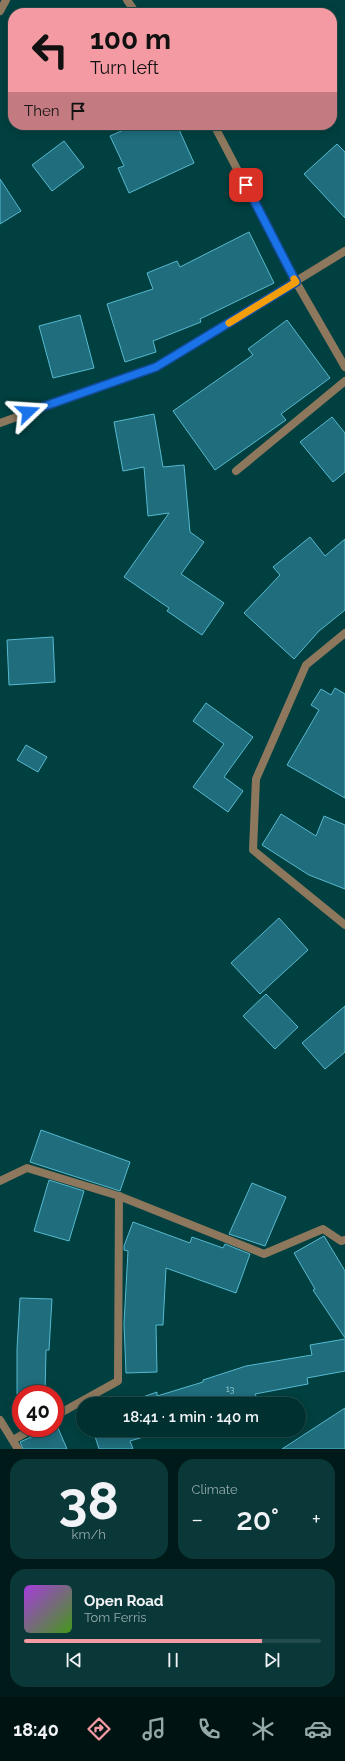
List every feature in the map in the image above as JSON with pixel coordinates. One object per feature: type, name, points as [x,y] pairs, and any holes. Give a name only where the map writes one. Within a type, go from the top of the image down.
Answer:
[{"type":"street","points":[[0,11],[6,0]]},
{"type":"street","points":[[217,130],[296,282],[345,367]]},
{"type":"street","points":[[0,423],[156,367],[345,251]]},
{"type":"street","points":[[236,471],[345,382]]},
{"type":"street","points":[[345,632],[306,665],[256,779],[253,850],[345,925]]},
{"type":"street","points":[[0,1181],[27,1168],[119,1196],[264,1254],[323,1229],[340,1241],[345,1240]]},
{"type":"street","points":[[64,1411],[118,1381],[119,1196]]},
{"type":"street","points":[[0,1420],[18,1449]]},
{"type":"street","points":[[12,1440],[18,1437]]},
{"type":"building","points":[[124,130],[179,130],[194,163],[129,193],[118,168],[124,166],[110,136]]},
{"type":"building","points":[[64,141],[84,167],[52,191],[32,165]]},
{"type":"building","points":[[337,144],[345,152],[345,218],[304,174]]},
{"type":"building","points":[[0,179],[21,211],[0,224]]},
{"type":"building","points":[[249,232],[274,283],[200,319],[201,322],[153,341],[156,352],[125,362],[107,304],[153,289],[147,273],[177,261],[180,267]]},
{"type":"building","points":[[80,315],[94,368],[53,378],[39,326]]},
{"type":"building","points":[[287,320],[330,378],[281,414],[286,420],[215,470],[173,411],[253,355],[248,349]]},
{"type":"building","points":[[154,414],[163,467],[184,465],[190,532],[204,542],[181,574],[224,603],[202,635],[167,611],[169,608],[124,577],[169,513],[148,516],[144,467],[123,471],[114,422]]},
{"type":"building","points":[[332,417],[345,433],[345,472],[333,482],[300,442]]},
{"type":"building","points":[[310,537],[325,556],[345,539],[345,610],[319,631],[294,659],[244,613],[280,575],[273,567]]},
{"type":"building","points":[[53,637],[55,682],[9,685],[7,640]]},
{"type":"building","points":[[335,688],[345,694],[345,798],[287,765],[319,710],[311,705],[321,689],[331,695]]},
{"type":"building","points":[[206,703],[253,737],[224,777],[243,791],[228,812],[193,787],[224,744],[193,721]]},
{"type":"building","points":[[26,745],[47,757],[38,772],[17,760]]},
{"type":"building","points":[[281,814],[316,836],[324,816],[345,825],[345,889],[309,875],[262,845]]},
{"type":"building","points":[[279,918],[308,950],[260,994],[231,963]]},
{"type":"building","points":[[266,994],[298,1027],[275,1049],[243,1016]]},
{"type":"building","points":[[345,1006],[345,1052],[325,1069],[302,1043]]},
{"type":"building","points":[[41,1130],[130,1162],[120,1191],[30,1162]]},
{"type":"building","points":[[49,1180],[84,1191],[69,1241],[34,1231]]},
{"type":"building","points":[[252,1183],[286,1197],[265,1246],[229,1234]]},
{"type":"building","points":[[133,1222],[190,1243],[192,1237],[223,1248],[225,1244],[250,1254],[236,1293],[166,1268],[163,1325],[156,1325],[157,1372],[126,1373],[124,1324],[128,1251],[124,1250],[124,1246]]},
{"type":"building","points":[[324,1236],[345,1271],[345,1338],[313,1290],[315,1289],[294,1253]]},
{"type":"building","points":[[20,1298],[52,1299],[49,1350],[46,1350],[45,1385],[17,1385],[17,1349]]},
{"type":"building","points":[[345,1339],[345,1371],[307,1378],[308,1384],[255,1394],[256,1397],[143,1397],[157,1392],[157,1396],[203,1382],[203,1380],[246,1366],[312,1355],[310,1345]]},
{"type":"building","points":[[345,1408],[345,1449],[282,1449],[300,1437],[306,1437],[306,1433]]},
{"type":"building","points":[[31,1437],[62,1437],[67,1449],[23,1449],[20,1442]]},
{"type":"building","points":[[95,1437],[143,1437],[130,1441],[133,1449],[99,1449]]},
{"type":"slow traffic","points":[[229,323],[296,282],[294,279]]},
{"type":"route","points":[[28,412],[156,367],[296,282],[246,185]]}]
